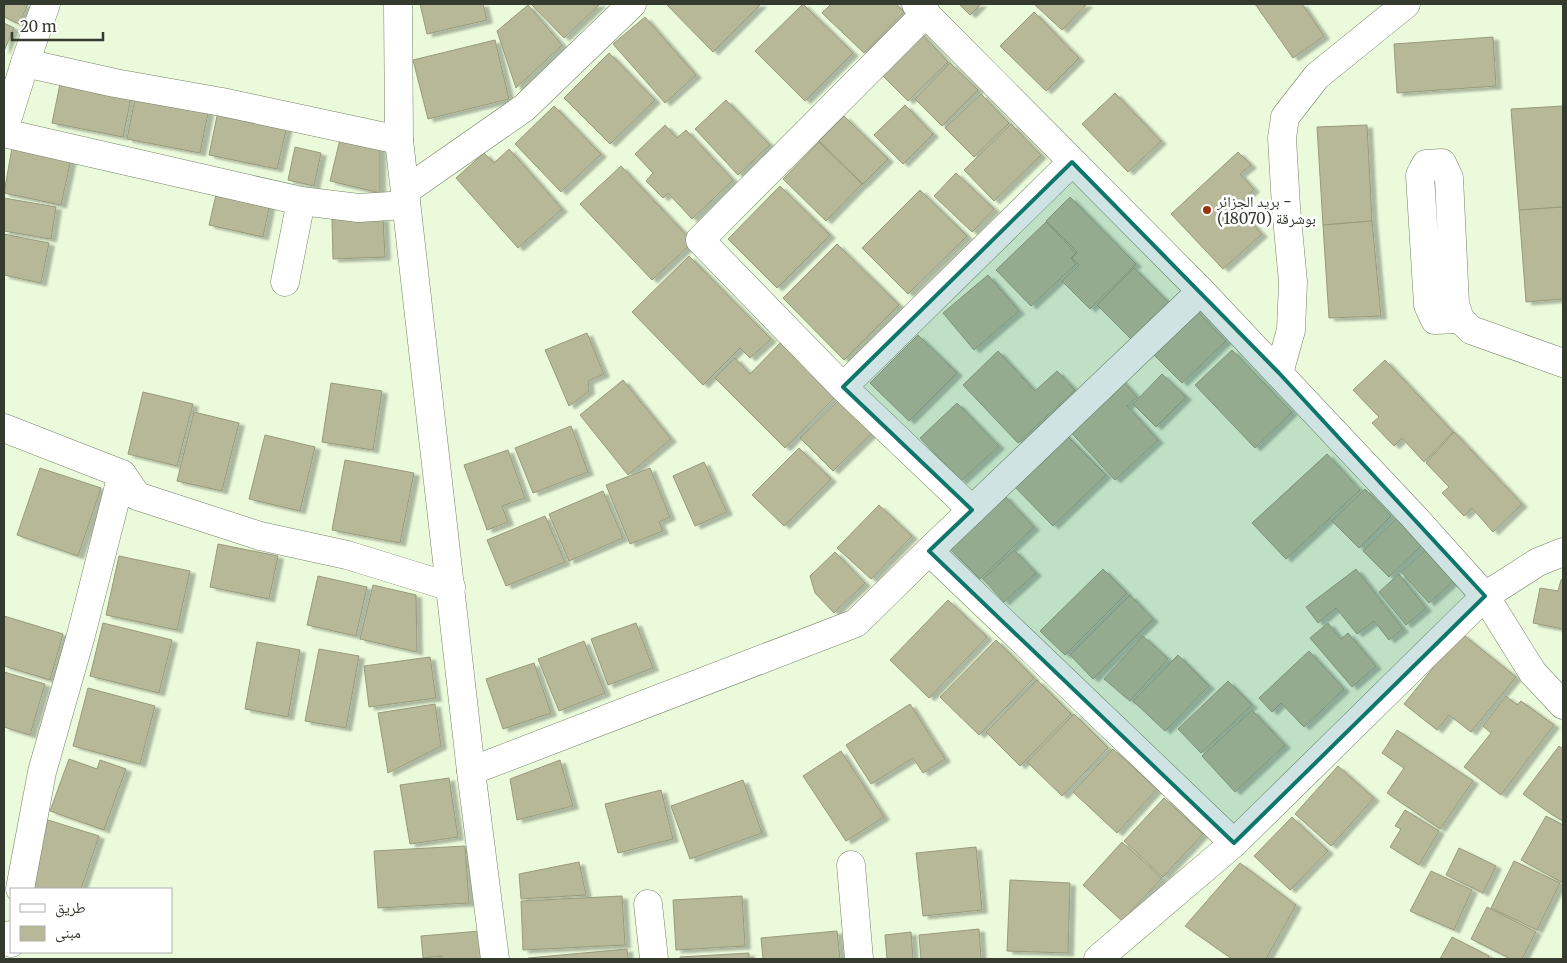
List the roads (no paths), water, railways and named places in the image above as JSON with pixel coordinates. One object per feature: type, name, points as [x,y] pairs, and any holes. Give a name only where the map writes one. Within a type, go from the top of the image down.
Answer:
[{"type":"street","points":[[46,4],[25,63],[4,132],[300,201],[359,208],[405,198],[524,108],[632,4]]},
{"type":"street","points":[[398,4],[399,140],[471,771],[496,959]]},
{"type":"street","points":[[1279,373],[1291,330],[1293,282],[1282,138],[1285,117],[1317,76],[1406,4]]},
{"type":"street","points":[[972,510],[843,387],[700,240],[921,8],[1201,291],[1485,596],[1533,673],[1563,705]]},
{"type":"street","points":[[25,63],[115,83],[222,102],[399,140]]},
{"type":"street","points":[[843,387],[1072,162]]},
{"type":"street","points":[[1460,319],[1435,320],[1428,305],[1420,175],[1426,164],[1442,163],[1449,178],[1455,304],[1460,319],[1470,330],[1563,363]]},
{"type":"street","points":[[285,282],[300,201]]},
{"type":"street","points":[[471,771],[856,623],[1201,291]]},
{"type":"street","points":[[4,428],[122,474],[137,496],[260,536],[347,555],[451,587]]},
{"type":"street","points":[[20,888],[42,772],[81,635],[122,474]]},
{"type":"street","points":[[929,551],[1234,843]]},
{"type":"street","points":[[1098,959],[1234,843],[1485,596],[1538,562],[1563,552]]},
{"type":"street","points":[[851,865],[860,959]]},
{"type":"street","points":[[648,904],[654,959]]},
{"type":"place","name":"بريد الجزائر - بوشرقة (18070)","points":[[1207,210]]}]
